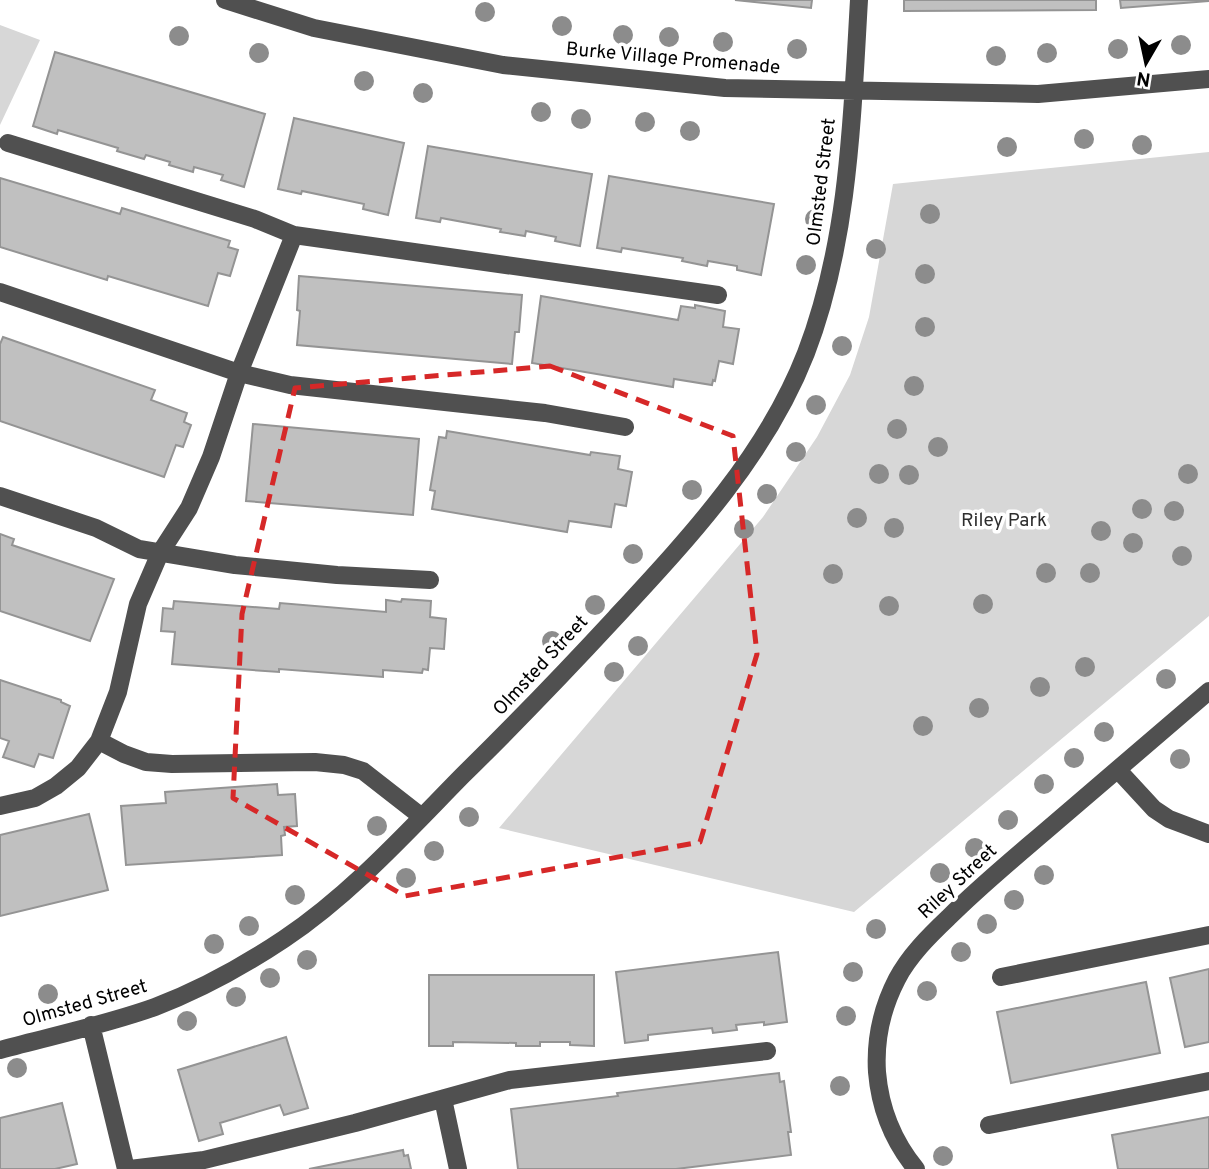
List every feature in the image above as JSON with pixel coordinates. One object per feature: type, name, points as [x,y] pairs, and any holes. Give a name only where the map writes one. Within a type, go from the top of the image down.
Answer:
[{"type":"street","name":"Burke Village Promenade","points":[[225,0],[314,28],[503,65],[724,88],[1038,94],[1209,79]]},
{"type":"street","name":"Olmsted Street","points":[[0,1050],[155,1007],[221,976],[284,939],[342,896],[521,719],[673,555],[744,468],[777,415],[804,356],[830,278],[847,181],[859,0]]},
{"type":"street","points":[[8,143],[255,219],[294,235],[718,295]]},
{"type":"street","points":[[0,806],[35,798],[56,786],[78,768],[99,741],[117,692],[138,604],[160,553],[189,508],[212,457],[239,373],[294,235]]},
{"type":"street","points":[[0,292],[239,373],[290,385],[545,413],[625,427]]},
{"type":"street","points":[[0,496],[96,527],[118,541],[139,549],[235,565],[337,575],[430,580]]},
{"type":"street","name":"Riley Street","points":[[916,1169],[907,1158],[891,1127],[881,1102],[878,1082],[876,1059],[881,1021],[888,997],[898,977],[921,946],[968,899],[1209,691]]},
{"type":"street","points":[[99,741],[146,762],[315,762],[344,765],[363,771],[422,817]]},
{"type":"street","points":[[1118,770],[1154,809],[1178,823],[1209,834]]},
{"type":"street","points":[[1001,977],[1209,935]]},
{"type":"street","points":[[91,1025],[128,1169],[204,1160],[510,1080],[766,1051]]},
{"type":"street","points":[[989,1125],[1209,1081]]},
{"type":"street","points":[[443,1099],[458,1169]]},
{"type":"highlighted area","points":[[550,366],[733,436],[757,654],[700,842],[405,896],[233,798],[242,614],[295,388]]},
{"type":"green space","points":[[0,25],[40,40],[0,125]]},
{"type":"green space","name":"Riley Park","points":[[1209,152],[1209,616],[854,912],[499,828],[763,517],[817,437],[850,375],[869,317],[893,184]]},
{"type":"building","points":[[735,0],[812,0],[811,8]]},
{"type":"building","points":[[904,0],[1096,0],[1096,10],[904,11]]},
{"type":"building","points":[[1120,0],[1209,0],[1209,1],[1121,8]]},
{"type":"building","points":[[55,52],[265,114],[244,187],[221,180],[223,175],[194,167],[193,172],[146,155],[144,159],[117,151],[118,148],[58,130],[57,134],[33,126]]},
{"type":"building","points":[[294,118],[404,143],[388,215],[363,209],[364,204],[302,191],[301,194],[278,189]]},
{"type":"building","points":[[428,146],[592,174],[580,246],[555,241],[556,237],[526,231],[525,236],[441,218],[440,222],[416,218]]},
{"type":"building","points":[[609,176],[774,204],[761,275],[737,270],[737,266],[708,261],[707,266],[682,261],[683,258],[622,248],[621,252],[597,248]]},
{"type":"building","points":[[0,178],[120,214],[122,208],[230,241],[228,247],[238,250],[230,276],[218,273],[208,306],[108,276],[107,280],[0,247]]},
{"type":"building","points":[[299,276],[522,295],[519,332],[515,332],[512,364],[297,345]]},
{"type":"building","points":[[541,296],[678,320],[681,306],[695,308],[695,305],[725,311],[723,327],[739,329],[733,364],[719,361],[712,385],[674,379],[673,387],[532,363]]},
{"type":"building","points":[[3,337],[155,390],[151,400],[187,413],[184,422],[191,425],[183,447],[176,445],[164,477],[0,421],[0,344]]},
{"type":"building","points":[[253,424],[419,439],[413,515],[246,501]]},
{"type":"building","points":[[447,431],[590,455],[591,452],[620,456],[618,469],[632,472],[626,506],[615,504],[611,527],[569,521],[567,532],[432,509],[435,491],[430,490],[439,437],[446,438]]},
{"type":"building","points":[[0,534],[14,539],[12,545],[114,579],[90,641],[0,611]]},
{"type":"building","points":[[402,599],[431,601],[430,617],[446,619],[444,649],[430,648],[428,670],[423,669],[422,673],[383,670],[383,677],[172,664],[175,632],[161,631],[163,608],[173,609],[174,601],[279,609],[280,603],[386,612],[386,600],[401,602]]},
{"type":"building","points":[[0,680],[61,700],[70,706],[53,758],[39,754],[34,767],[3,757],[9,741],[0,738]]},
{"type":"building","points":[[277,784],[278,795],[295,794],[297,826],[284,827],[285,835],[281,836],[282,855],[126,865],[121,806],[166,803],[165,792]]},
{"type":"building","points":[[89,814],[108,890],[0,916],[0,835]]},
{"type":"building","points":[[778,952],[787,1022],[736,1025],[737,1030],[713,1033],[712,1028],[648,1035],[648,1040],[625,1043],[616,972]]},
{"type":"building","points":[[1209,969],[1209,1042],[1185,1047],[1170,978]]},
{"type":"building","points":[[429,975],[594,975],[594,1046],[570,1045],[570,1042],[540,1042],[540,1046],[516,1046],[516,1043],[453,1042],[453,1046],[429,1046]]},
{"type":"building","points":[[1146,982],[1160,1053],[1011,1083],[997,1012]]},
{"type":"building","points":[[286,1037],[308,1108],[284,1115],[280,1105],[220,1123],[223,1134],[199,1141],[178,1070]]},
{"type":"building","points":[[779,1073],[780,1082],[784,1081],[791,1132],[788,1132],[791,1155],[676,1169],[518,1169],[511,1109]]},
{"type":"building","points":[[62,1103],[77,1164],[55,1169],[0,1169],[0,1118]]},
{"type":"building","points":[[1209,1117],[1209,1169],[1118,1169],[1112,1135]]},
{"type":"building","points":[[403,1150],[404,1156],[408,1155],[411,1169],[309,1169]]}]
